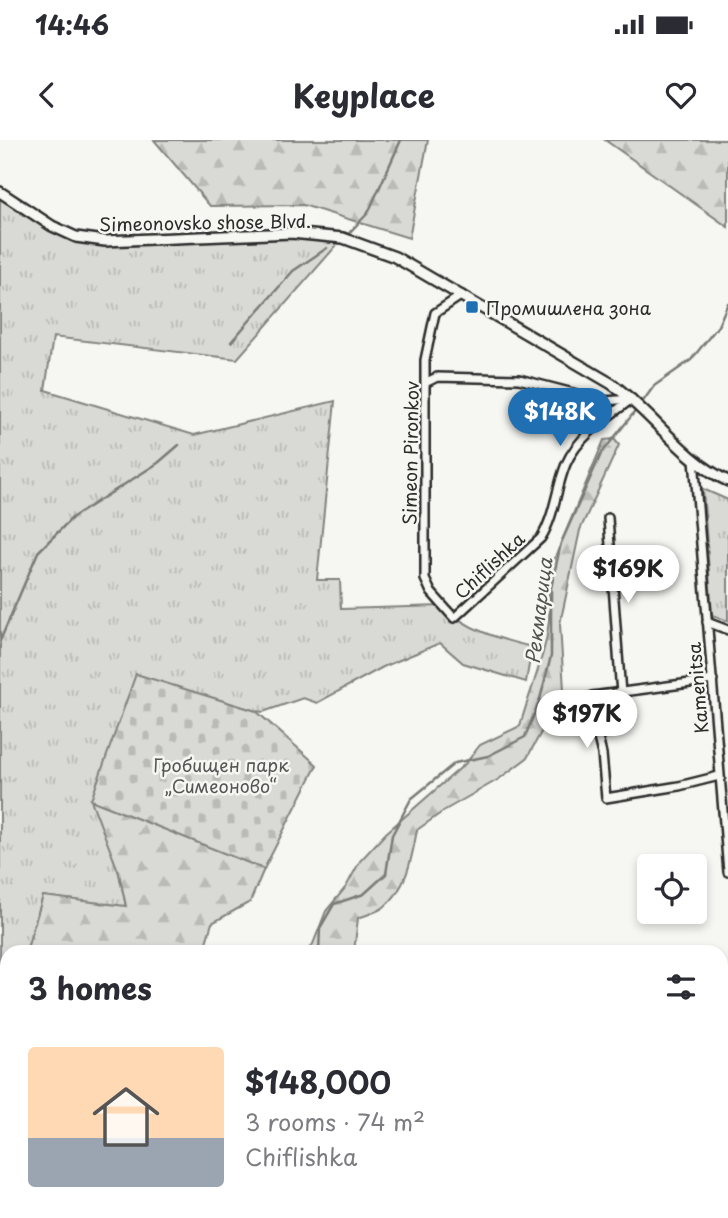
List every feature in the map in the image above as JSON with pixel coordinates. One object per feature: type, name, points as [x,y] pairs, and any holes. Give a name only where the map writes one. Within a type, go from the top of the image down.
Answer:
[{"type":"street","name":"Simeonovsko shose Blvd.","points":[[0,192],[52,226],[76,237],[139,240],[292,233],[343,238],[395,257],[612,384],[634,400],[708,471],[728,481]]},
{"type":"street","name":"Simeon Pironkov","points":[[454,618],[431,592],[425,579],[425,360],[435,313],[462,295]]},
{"type":"street","points":[[427,382],[437,377],[519,380],[604,401],[634,400]]},
{"type":"street","name":"Chiflishka","points":[[454,618],[541,538],[548,526],[567,463],[597,426],[634,400]]},
{"type":"street","name":"Kamenitsa","points":[[694,459],[728,872]]},
{"type":"street","points":[[608,518],[621,694]]},
{"type":"street","points":[[707,622],[728,630]]},
{"type":"street","points":[[713,680],[589,698],[602,754],[606,798],[679,786],[719,776]]},
{"type":"green space","points":[[154,140],[428,140],[409,238],[303,205],[210,206]]},
{"type":"green space","points":[[605,140],[728,140],[728,227]]},
{"type":"green space","points":[[0,192],[76,237],[291,233],[343,238],[237,359],[53,337],[45,390],[194,435],[335,401],[317,580],[340,580],[341,609],[443,606],[472,627],[532,647],[526,682],[463,663],[440,643],[383,667],[317,703],[303,698],[263,712],[136,675],[92,800],[119,873],[126,907],[43,896],[28,945],[0,945]]},
{"type":"green space","points":[[614,439],[619,445],[580,530],[560,624],[564,690],[527,758],[499,779],[445,810],[417,830],[403,882],[392,900],[381,909],[358,918],[355,945],[312,945],[326,911],[346,887],[360,861],[386,833],[466,763],[480,745],[520,726],[547,635],[549,598],[546,579],[604,440]]},
{"type":"green space","points":[[703,489],[728,500],[728,621],[712,615]]},
{"type":"green space","name":"Гробищен парк „Симеоново“","points":[[136,674],[256,711],[317,765],[264,869],[91,800]]},
{"type":"green space","points":[[91,800],[264,869],[250,902],[212,923],[205,945],[28,945],[43,896],[126,906],[119,873]]},
{"type":"waterway","points":[[350,232],[368,213],[401,140]]},
{"type":"waterway","points":[[231,342],[293,271],[327,248]]},
{"type":"waterway","name":"Рекмарица","points":[[641,404],[654,386],[691,360],[718,326],[728,303]]},
{"type":"waterway","name":"Рекмарица","points":[[319,945],[320,928],[334,904],[364,894],[386,874],[392,835],[411,799],[455,763],[488,756],[525,737],[540,699],[551,656],[551,588],[561,543],[601,454],[637,409]]},
{"type":"waterway","points":[[0,641],[38,552],[73,517],[158,463],[179,445]]},
{"type":"place","name":"Промишлена зона","points":[[472,307]]}]
